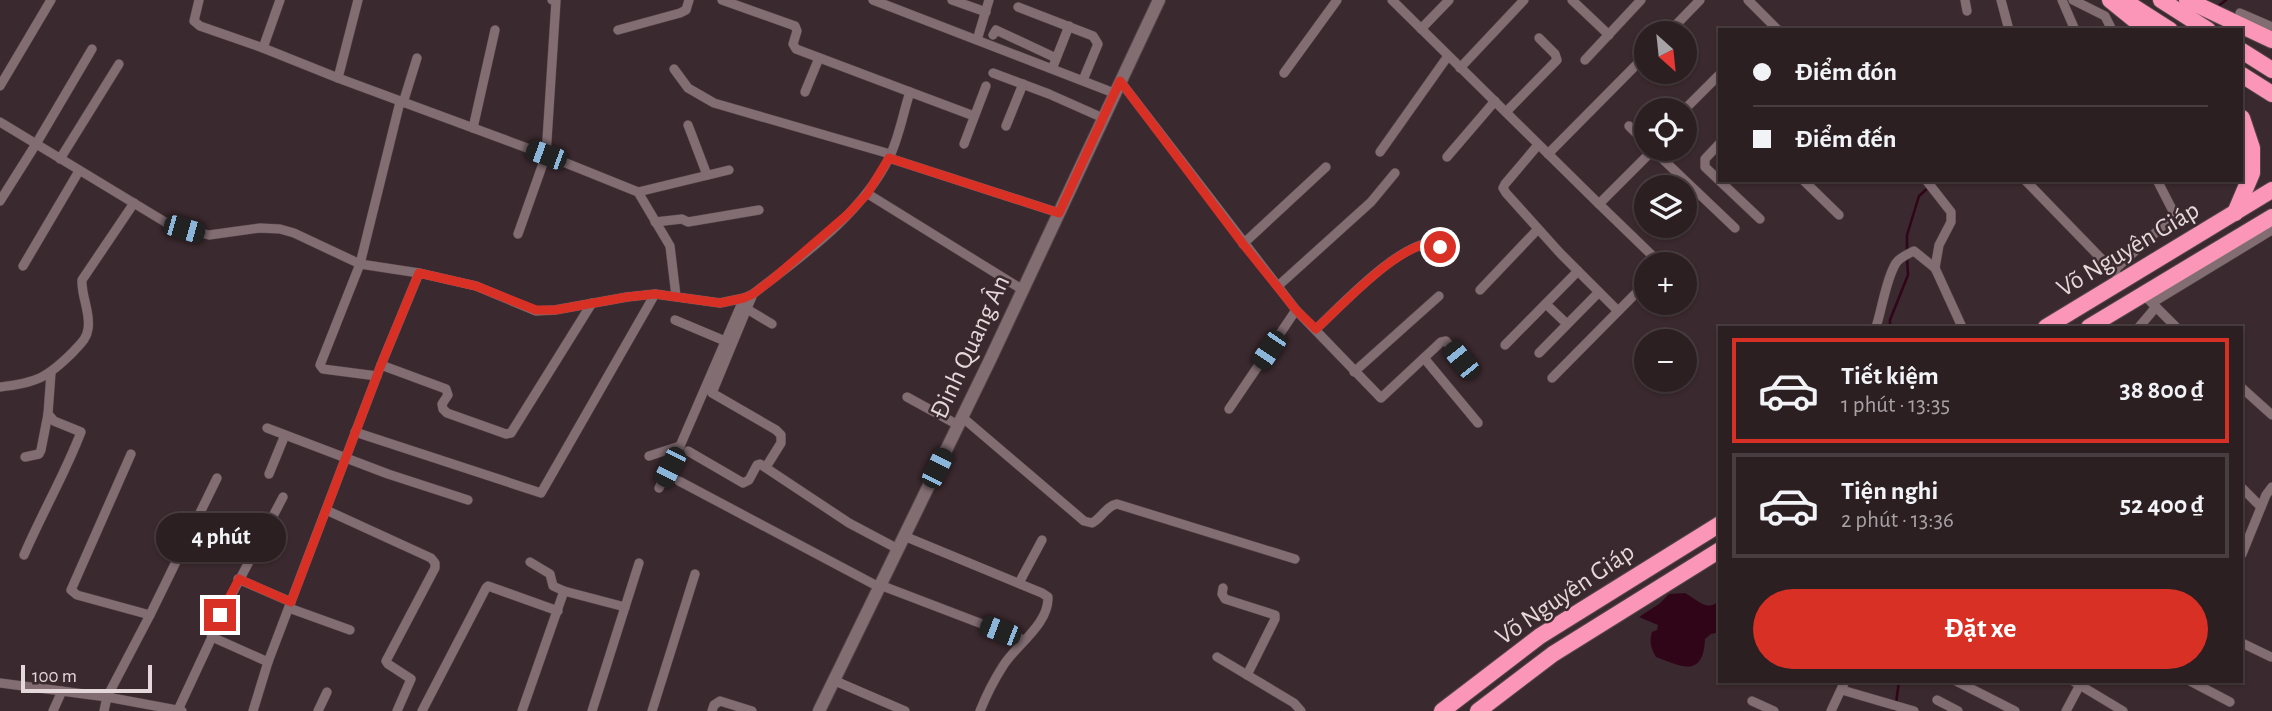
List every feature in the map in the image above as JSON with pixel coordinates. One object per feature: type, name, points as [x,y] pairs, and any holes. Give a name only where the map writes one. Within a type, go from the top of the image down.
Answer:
[{"type":"highway","points":[[2110,0],[2145,28]]},
{"type":"highway","points":[[2123,0],[2167,28]]},
{"type":"highway","points":[[2161,0],[2205,28]]},
{"type":"highway","points":[[2187,0],[2234,16],[2272,40]]},
{"type":"highway","points":[[2243,52],[2272,70]]},
{"type":"highway","points":[[2243,76],[2272,94]]},
{"type":"highway","points":[[2235,213],[2252,173],[2252,148],[2243,121]]},
{"type":"highway","name":"Võ Nguyên Giáp","points":[[2047,326],[2118,276],[2272,190]]},
{"type":"highway","name":"Võ Nguyên Giáp","points":[[2091,326],[2150,301],[2272,217]]},
{"type":"highway","name":"Võ Nguyên Giáp","points":[[1442,711],[1540,636],[1718,525]]},
{"type":"highway","name":"Võ Nguyên Giáp","points":[[1478,711],[1553,654],[1718,551]]},
{"type":"street","points":[[0,86],[51,0]]},
{"type":"street","points":[[199,0],[194,21],[200,26],[638,192],[729,170]]},
{"type":"street","points":[[263,48],[280,0]]},
{"type":"street","points":[[338,78],[358,0]]},
{"type":"street","points":[[518,234],[546,155],[555,0]]},
{"type":"street","points":[[618,30],[680,13],[686,10],[689,0]]},
{"type":"street","points":[[723,0],[795,26],[797,31],[794,47],[974,116]]},
{"type":"street","points":[[873,0],[1052,70],[1117,87],[1296,310],[1381,398],[1444,341],[1461,360]]},
{"type":"street","points":[[952,0],[986,12]]},
{"type":"street","points":[[976,40],[989,0]]},
{"type":"street","name":"Đinh Quang Ân","points":[[818,711],[1023,290],[1159,0]]},
{"type":"street","points":[[1284,74],[1338,0]]},
{"type":"street","points":[[1392,0],[1649,252]]},
{"type":"street","points":[[1421,29],[1449,0]]},
{"type":"street","points":[[1460,68],[1524,0]]},
{"type":"street","points":[[1572,0],[1609,34]]},
{"type":"street","points":[[1585,60],[1641,0]]},
{"type":"street","points":[[1680,21],[1700,0]]},
{"type":"street","points":[[1748,0],[1772,28]]},
{"type":"street","points":[[1965,0],[1968,11]]},
{"type":"street","points":[[2001,0],[2008,28]]},
{"type":"street","points":[[2062,0],[2074,28]]},
{"type":"street","points":[[2073,0],[2105,16],[2111,28]]},
{"type":"street","points":[[1018,7],[1097,39],[1098,44],[1083,80]]},
{"type":"street","points":[[2234,16],[2272,27]]},
{"type":"street","points":[[1052,70],[1069,26]]},
{"type":"street","points":[[473,128],[495,30]]},
{"type":"street","points":[[993,35],[996,30],[1056,58]]},
{"type":"street","points":[[1506,113],[1557,60],[1555,54],[1539,38]]},
{"type":"street","points":[[0,201],[92,49]]},
{"type":"street","points":[[1380,152],[1448,56]]},
{"type":"street","points":[[377,376],[323,369],[320,365],[360,264],[401,102],[417,58]]},
{"type":"street","points":[[805,92],[819,58]]},
{"type":"street","points":[[60,159],[118,64]]},
{"type":"street","points":[[1548,154],[1634,67]]},
{"type":"street","points":[[674,69],[688,88],[714,103],[889,156],[1059,213]]},
{"type":"street","points":[[993,73],[1103,118]]},
{"type":"street","points":[[1696,98],[1718,76]]},
{"type":"street","points":[[1006,126],[1023,84]]},
{"type":"street","points":[[964,144],[986,86]]},
{"type":"street","points":[[0,122],[170,225],[209,235],[260,228],[294,233],[360,264],[419,273],[476,286],[536,310],[555,310],[655,294],[720,303],[748,296],[818,241],[867,194],[889,156],[910,92]]},
{"type":"street","points":[[1447,157],[1495,101]]},
{"type":"street","points":[[688,125],[707,175]]},
{"type":"street","points":[[1629,127],[1634,132]]},
{"type":"street","points":[[1538,145],[1503,188],[1538,229],[1619,311]]},
{"type":"street","points":[[1718,145],[1705,159],[1705,167],[1718,179]]},
{"type":"street","points":[[1599,204],[1637,161]]},
{"type":"street","points":[[1665,161],[1735,228]]},
{"type":"street","points":[[1243,244],[1326,167]]},
{"type":"street","points":[[23,266],[79,171]]},
{"type":"street","points":[[1278,286],[1371,202],[1395,173]]},
{"type":"street","points":[[1721,182],[1760,219]]},
{"type":"street","points":[[1805,182],[1839,215]]},
{"type":"street","points":[[1927,182],[1951,212],[1952,217],[1939,246],[1935,268]]},
{"type":"street","points":[[2027,182],[2118,276],[2175,215],[2158,182]]},
{"type":"street","points":[[638,192],[670,246],[676,296]]},
{"type":"street","points":[[867,194],[1023,290]]},
{"type":"street","points":[[0,387],[36,381],[51,373],[87,336],[89,322],[82,280],[134,203]]},
{"type":"street","points":[[655,222],[682,219],[688,222],[759,210]]},
{"type":"street","points":[[1480,290],[1538,229]]},
{"type":"street","points":[[2139,326],[2150,301],[2272,230]]},
{"type":"street","points":[[1316,329],[1402,254],[1412,248],[1438,242],[1440,247],[1433,255]]},
{"type":"street","points":[[1876,326],[1896,263],[1901,257],[1914,251],[1935,268],[1962,326]]},
{"type":"street","points":[[1505,345],[1578,271]]},
{"type":"street","points":[[253,711],[268,662],[355,432],[419,273]]},
{"type":"street","points":[[1539,352],[1599,292]]},
{"type":"street","points":[[355,432],[541,493],[655,294]]},
{"type":"street","points":[[1552,378],[1634,295]]},
{"type":"street","points":[[748,296],[747,309],[712,393],[781,435],[780,443],[766,467]]},
{"type":"street","points":[[659,488],[684,448],[725,341],[748,296]]},
{"type":"street","points":[[1354,372],[1439,296]]},
{"type":"street","points":[[2150,301],[2175,326]]},
{"type":"street","points":[[381,365],[446,389],[448,395],[442,404],[447,413],[506,434],[511,433],[592,303]]},
{"type":"street","points":[[1546,304],[1567,324]]},
{"type":"street","points":[[747,309],[772,324]]},
{"type":"street","points":[[1229,410],[1296,310]]},
{"type":"street","points":[[675,320],[725,341]]},
{"type":"street","points":[[1424,358],[1478,423]]},
{"type":"street","points":[[25,457],[39,454],[41,450],[48,414],[51,373]]},
{"type":"street","points":[[2243,389],[2272,415]]},
{"type":"street","points":[[907,397],[960,421],[1084,521],[1092,523],[1099,520],[1109,507],[1117,504],[1295,559]]},
{"type":"street","points":[[24,555],[81,432],[54,421],[48,414]]},
{"type":"street","points":[[267,428],[468,500]]},
{"type":"street","points":[[269,474],[285,435]]},
{"type":"street","points":[[649,456],[684,448],[743,483],[749,480],[758,463],[849,523],[898,549]]},
{"type":"street","points":[[131,454],[71,590],[150,615]]},
{"type":"street","points":[[104,711],[107,697],[218,478]]},
{"type":"street","points":[[680,481],[880,586],[1024,640]]},
{"type":"street","points":[[2243,550],[2272,487]]},
{"type":"street","points":[[2243,489],[2261,507]]},
{"type":"street","points":[[0,683],[181,710],[211,634],[283,498]]},
{"type":"street","points":[[326,510],[431,558],[435,563],[435,568],[386,661],[411,679],[397,711]]},
{"type":"street","points":[[904,536],[1048,597],[1048,606],[1004,665],[980,711]]},
{"type":"street","points":[[1019,583],[1042,540]]},
{"type":"street","points":[[530,562],[550,574],[553,586],[625,607]]},
{"type":"street","points":[[592,711],[639,563]]},
{"type":"street","points":[[652,711],[695,573]]},
{"type":"street","points":[[239,579],[290,605],[350,630]]},
{"type":"street","points":[[422,711],[485,588],[488,586],[558,611]]},
{"type":"street","points":[[1223,588],[1224,599],[1275,615],[1247,675]]},
{"type":"street","points":[[522,711],[564,591]]},
{"type":"street","points":[[212,637],[268,662]]},
{"type":"street","points":[[2243,643],[2271,657]]},
{"type":"street","points":[[1217,657],[1294,703],[1301,711]]},
{"type":"street","points":[[833,680],[905,711]]},
{"type":"street","points":[[1960,683],[2015,711]]},
{"type":"street","points":[[2066,711],[2079,683]]},
{"type":"street","points":[[2081,683],[2123,711]]},
{"type":"street","points":[[2194,683],[2230,702]]},
{"type":"street","points":[[1831,711],[1843,685],[1890,705],[1910,709]]},
{"type":"street","points":[[53,711],[62,691]]},
{"type":"street","points":[[318,711],[327,692]]},
{"type":"street","points":[[1937,700],[1958,711]]},
{"type":"street","points":[[712,711],[713,705],[720,701],[752,711]]},
{"type":"street","points":[[1752,701],[1774,711]]},
{"type":"shaded area","points":[[1685,593],[1707,605],[1718,602],[1718,632],[1705,639],[1700,660],[1696,664],[1683,666],[1656,657],[1651,639],[1652,632],[1657,630],[1658,625],[1639,617],[1669,594]]},
{"type":"waterway","points":[[2217,7],[2226,0]]},
{"type":"waterway","points":[[1907,250],[1907,235],[1919,196],[1935,182]]},
{"type":"waterway","points":[[1890,326],[1908,275],[1907,257]]},
{"type":"waterway","points":[[1895,711],[1899,683]]},
{"type":"route","points":[[220,615],[239,579],[291,602],[419,273],[476,286],[536,310],[555,310],[655,294],[720,303],[744,298],[774,278],[847,215],[867,194],[889,158],[1059,213],[1120,81],[1243,244],[1296,310],[1316,329],[1393,260],[1426,243],[1438,242],[1440,247]]}]
